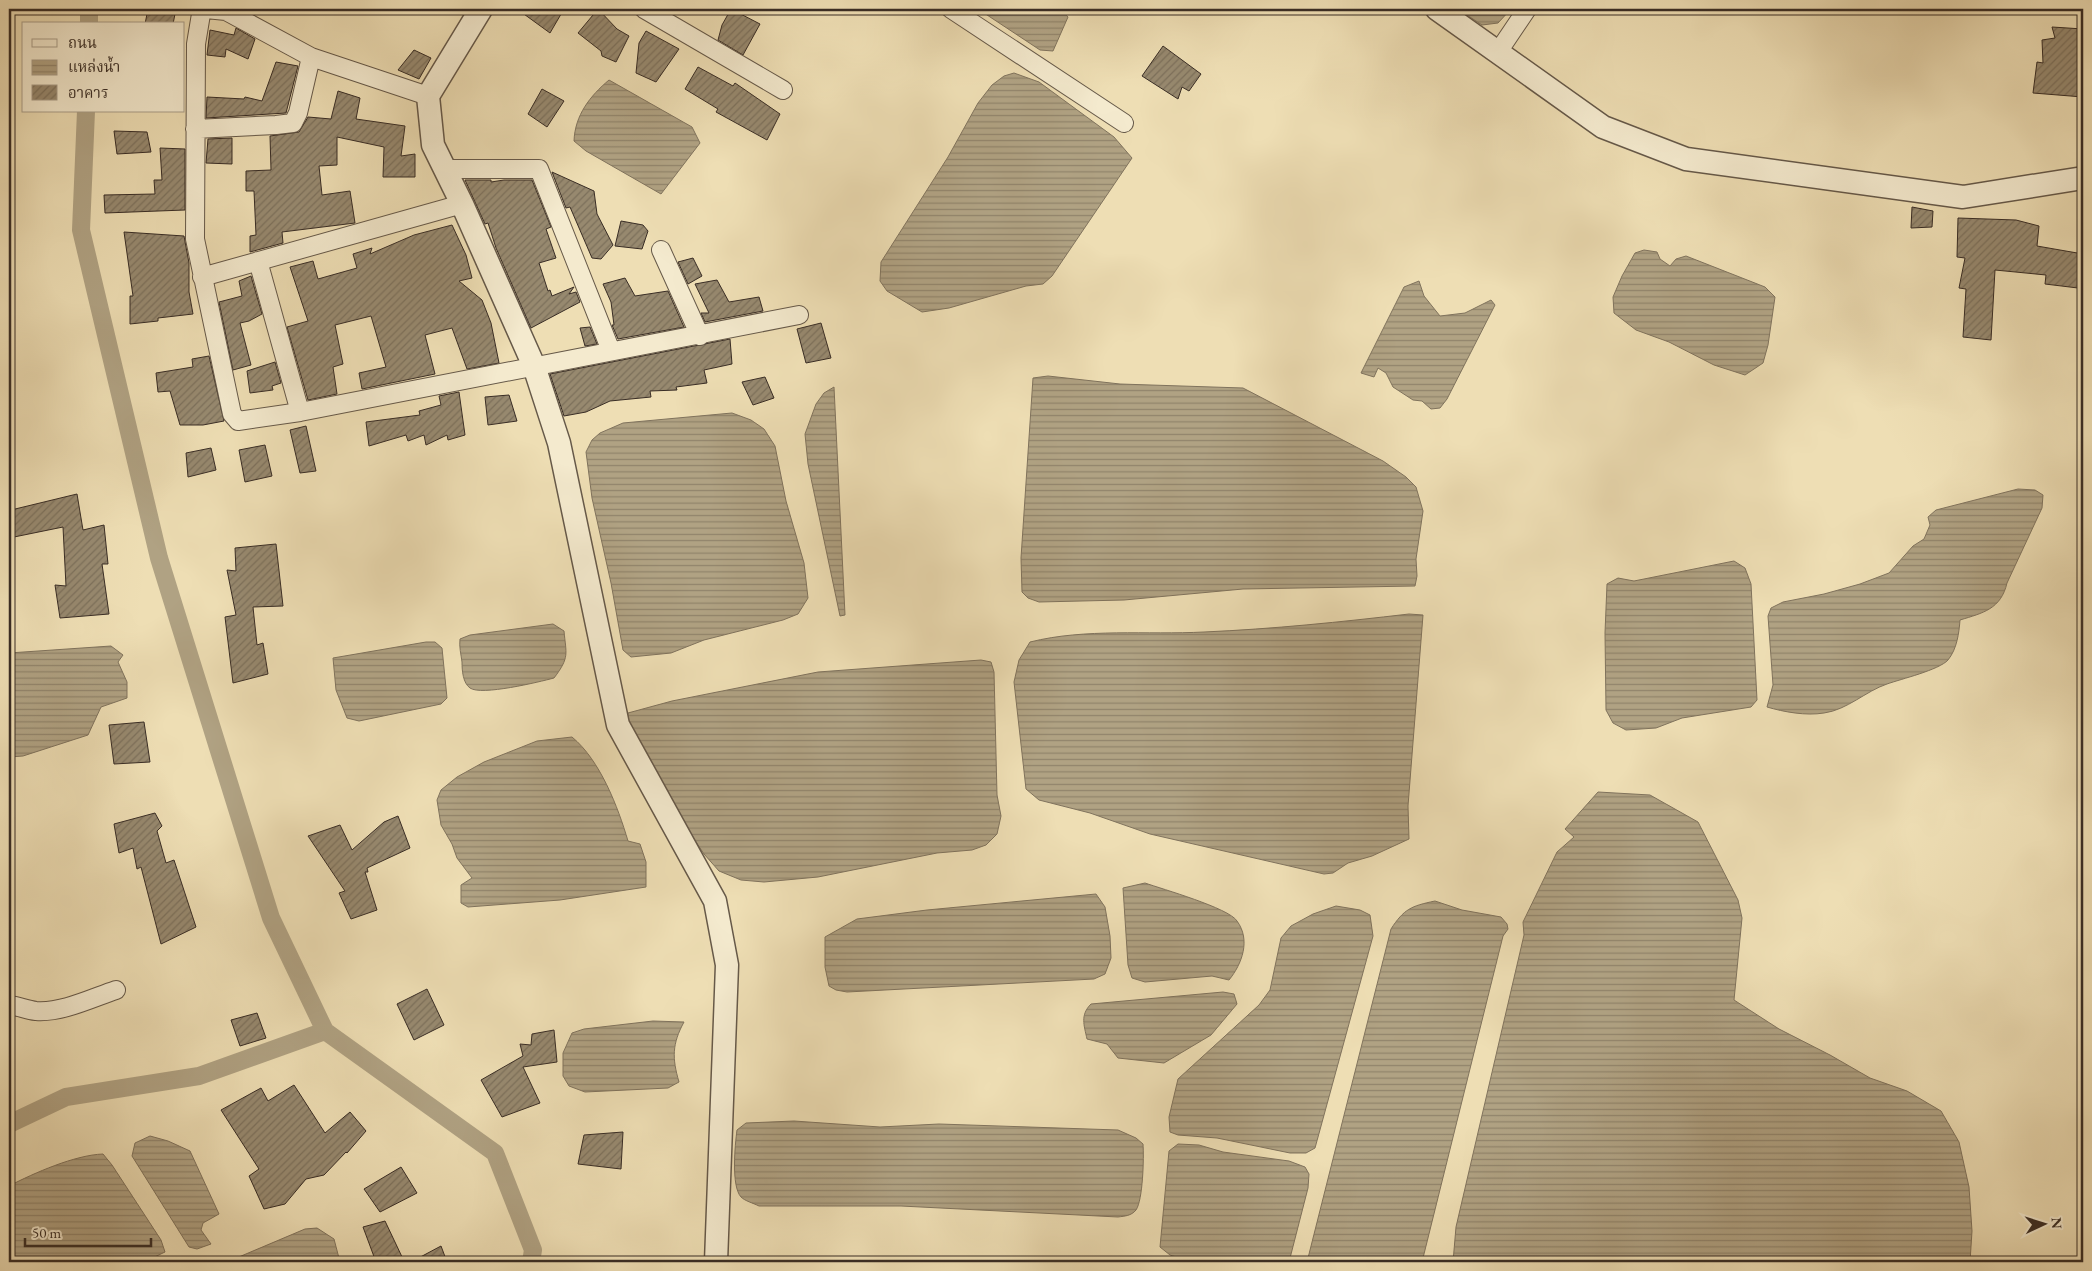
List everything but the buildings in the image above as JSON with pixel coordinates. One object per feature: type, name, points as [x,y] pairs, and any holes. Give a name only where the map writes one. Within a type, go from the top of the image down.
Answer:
[{"type":"street","points":[[428,96],[311,57],[226,11],[206,9],[201,14],[196,44],[195,239],[232,414],[238,421],[300,412],[611,351],[700,336],[799,315]]},
{"type":"street","points":[[481,9],[428,96],[433,145],[462,204],[534,366],[559,443],[618,725],[716,901],[727,965],[716,1262]]},
{"type":"street","points":[[644,9],[783,90]]},
{"type":"street","points":[[951,9],[1124,123]]},
{"type":"street","points":[[1437,9],[1603,127],[1686,159],[1963,197],[2083,178]]},
{"type":"street","points":[[1498,52],[1527,9]]},
{"type":"street","points":[[195,129],[276,125],[293,122],[298,113],[311,57]]},
{"type":"street","points":[[445,169],[539,169],[611,351]]},
{"type":"street","points":[[202,277],[462,204]]},
{"type":"street","points":[[661,250],[700,336]]},
{"type":"street","points":[[258,261],[300,412]]},
{"type":"street","points":[[9,1005],[35,1011],[52,1010],[116,990]]},
{"type":"water","points":[[978,9],[1061,9],[1068,17],[1053,51],[1040,50]]},
{"type":"water","points":[[1458,9],[1511,9],[1498,23],[1482,25]]},
{"type":"water","points":[[1014,73],[1039,82],[1114,137],[1132,158],[1052,276],[1043,284],[1026,286],[949,308],[922,312],[887,291],[880,281],[881,262],[948,157],[978,103],[992,85],[1004,76]]},
{"type":"water","points":[[609,80],[692,127],[700,143],[661,194],[586,151],[574,141],[577,123],[585,107],[590,99]]},
{"type":"water","points":[[1644,250],[1657,252],[1660,259],[1670,266],[1676,259],[1686,256],[1765,287],[1775,297],[1768,345],[1763,363],[1745,375],[1714,365],[1669,342],[1636,330],[1614,313],[1613,297],[1622,276],[1635,253]]},
{"type":"water","points":[[1419,281],[1424,296],[1440,316],[1465,313],[1491,300],[1495,305],[1447,399],[1440,408],[1431,409],[1422,401],[1413,400],[1393,387],[1386,373],[1378,368],[1374,377],[1361,373],[1404,287]]},
{"type":"water","points":[[1048,376],[1120,384],[1243,388],[1383,461],[1406,477],[1416,487],[1423,511],[1416,559],[1417,576],[1415,586],[1243,589],[1124,600],[1039,602],[1028,598],[1022,592],[1021,558],[1033,378]]},
{"type":"water","points":[[834,387],[845,615],[840,616],[808,464],[805,434],[816,404],[824,393]]},
{"type":"water","points":[[732,413],[751,420],[764,429],[775,446],[786,501],[804,563],[808,598],[798,614],[783,620],[704,640],[671,653],[631,657],[623,650],[611,583],[592,498],[586,452],[592,440],[600,433],[623,423]]},
{"type":"water","points":[[2018,489],[2035,490],[2043,495],[2042,508],[2000,599],[1990,609],[1960,620],[1955,646],[1948,660],[1928,671],[1879,687],[1832,711],[1803,714],[1767,707],[1773,685],[1768,616],[1771,608],[1783,602],[1824,594],[1860,584],[1889,573],[1913,546],[1924,539],[1930,525],[1928,517],[1936,510]]},
{"type":"water","points":[[1734,561],[1745,568],[1751,584],[1757,700],[1751,707],[1682,718],[1656,728],[1626,730],[1613,723],[1606,710],[1605,633],[1607,584],[1618,578],[1634,581]]},
{"type":"water","points":[[1409,614],[1423,615],[1408,806],[1409,839],[1372,856],[1348,863],[1333,873],[1324,874],[1150,834],[1090,813],[1039,800],[1026,789],[1014,682],[1019,660],[1030,642],[1095,633],[1230,631]]},
{"type":"water","points":[[553,624],[564,631],[566,650],[563,665],[554,678],[497,689],[476,690],[468,686],[464,680],[460,639],[470,635]]},
{"type":"water","points":[[435,642],[442,648],[447,698],[441,704],[359,721],[347,718],[336,690],[333,658]]},
{"type":"water","points":[[111,646],[123,655],[118,662],[127,682],[127,698],[101,707],[88,735],[23,756],[9,757],[9,653]]},
{"type":"water","points":[[981,660],[991,662],[994,672],[997,795],[1001,816],[997,834],[986,845],[972,850],[937,853],[818,877],[764,882],[741,880],[719,871],[704,854],[686,827],[627,718],[628,713],[672,701],[818,672]]},
{"type":"water","points":[[572,737],[591,758],[607,785],[628,841],[640,844],[646,862],[646,887],[560,900],[468,907],[461,903],[461,885],[472,878],[457,858],[452,844],[441,825],[437,800],[441,790],[457,777],[484,762],[537,741]]},
{"type":"water","points":[[1598,792],[1650,795],[1698,822],[1738,900],[1742,918],[1734,1000],[1779,1029],[1870,1078],[1907,1091],[1941,1111],[1959,1142],[1969,1187],[1972,1231],[1970,1262],[1453,1262],[1456,1227],[1524,935],[1523,922],[1557,852],[1574,837],[1565,829]]},
{"type":"water","points":[[1145,883],[1222,910],[1237,921],[1243,936],[1243,952],[1238,967],[1229,980],[1212,976],[1145,982],[1132,978],[1128,965],[1123,888]]},
{"type":"water","points":[[1096,894],[1105,907],[1110,936],[1111,958],[1105,974],[1094,979],[847,992],[836,990],[829,986],[825,967],[825,937],[857,919],[927,910]]},
{"type":"water","points":[[1435,901],[1462,910],[1501,917],[1507,924],[1508,929],[1503,936],[1422,1262],[1307,1262],[1391,929],[1409,909]]},
{"type":"water","points":[[1336,906],[1360,910],[1370,915],[1373,936],[1315,1148],[1306,1153],[1290,1153],[1217,1138],[1178,1135],[1170,1132],[1169,1117],[1178,1079],[1259,1005],[1270,990],[1281,938],[1291,926],[1313,914]]},
{"type":"water","points":[[1223,992],[1234,994],[1237,1004],[1211,1035],[1164,1063],[1118,1058],[1107,1044],[1087,1039],[1084,1016],[1091,1004]]},
{"type":"water","points":[[653,1021],[684,1022],[677,1037],[674,1051],[679,1082],[668,1088],[585,1092],[569,1086],[563,1076],[563,1053],[572,1033],[584,1029]]},
{"type":"water","points":[[794,1121],[880,1127],[939,1124],[1118,1130],[1136,1138],[1143,1144],[1142,1188],[1136,1210],[1128,1215],[1118,1217],[901,1206],[759,1206],[747,1201],[741,1197],[736,1184],[735,1155],[737,1130],[746,1123]]},
{"type":"water","points":[[150,1136],[168,1141],[190,1151],[219,1214],[203,1223],[201,1230],[211,1244],[197,1249],[189,1247],[132,1156],[135,1143]]},
{"type":"water","points":[[1178,1144],[1199,1145],[1223,1152],[1289,1161],[1305,1167],[1309,1174],[1308,1188],[1289,1262],[1192,1262],[1170,1255],[1160,1247],[1169,1151]]},
{"type":"water","points":[[103,1154],[161,1240],[165,1252],[144,1262],[9,1262],[9,1186],[42,1170],[68,1161]]},
{"type":"water","points":[[317,1228],[334,1239],[340,1262],[227,1262],[305,1229]]},
{"type":"waterway","points":[[89,9],[89,22]]},
{"type":"waterway","points":[[86,112],[81,230],[159,558],[271,918],[325,1031],[495,1153],[533,1250],[531,1262]]},
{"type":"waterway","points":[[9,1124],[66,1097],[199,1076],[325,1031]]}]
